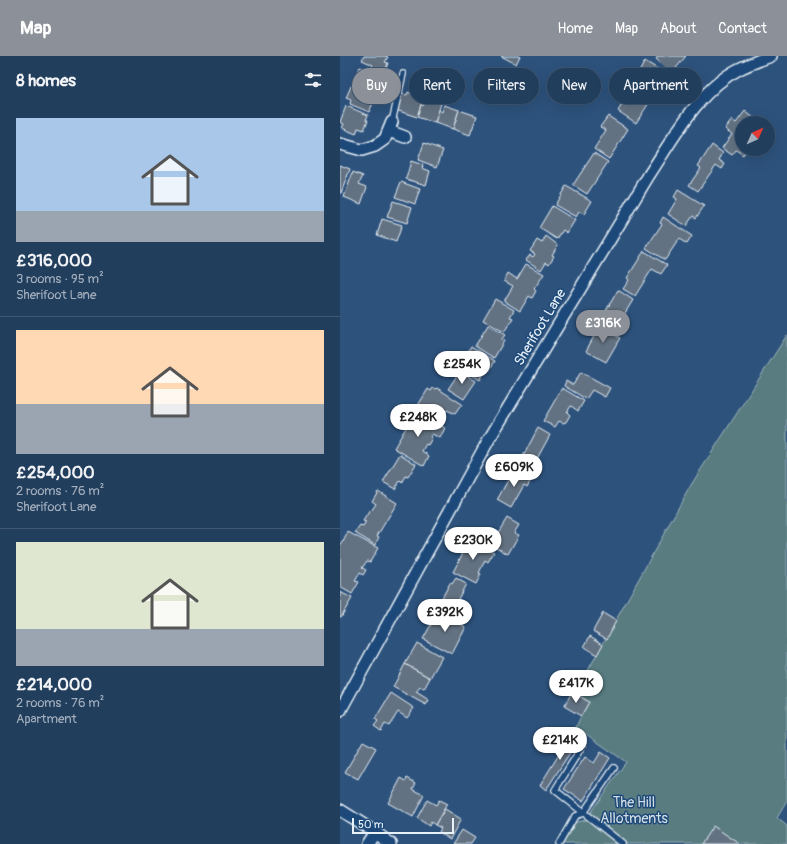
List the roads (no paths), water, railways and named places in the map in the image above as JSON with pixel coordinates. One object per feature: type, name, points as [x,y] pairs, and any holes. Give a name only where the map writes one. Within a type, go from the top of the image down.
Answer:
[{"type":"street","name":"Sherifoot Lane","points":[[340,711],[488,441],[667,146],[691,112],[710,90],[739,69],[771,56]]},
{"type":"street","points":[[340,144],[362,150],[375,146],[385,139],[390,126],[405,137]]},
{"type":"street","points":[[340,810],[391,844]]},
{"type":"street","points":[[367,844],[375,832]]},
{"type":"lane","points":[[390,126],[403,74]]},
{"type":"lane","points":[[583,745],[555,790],[623,844]]},
{"type":"lane","points":[[559,844],[575,816],[583,812],[614,768]]},
{"type":"park label","name":"The Hill Allotments","points":[[634,810]]}]
